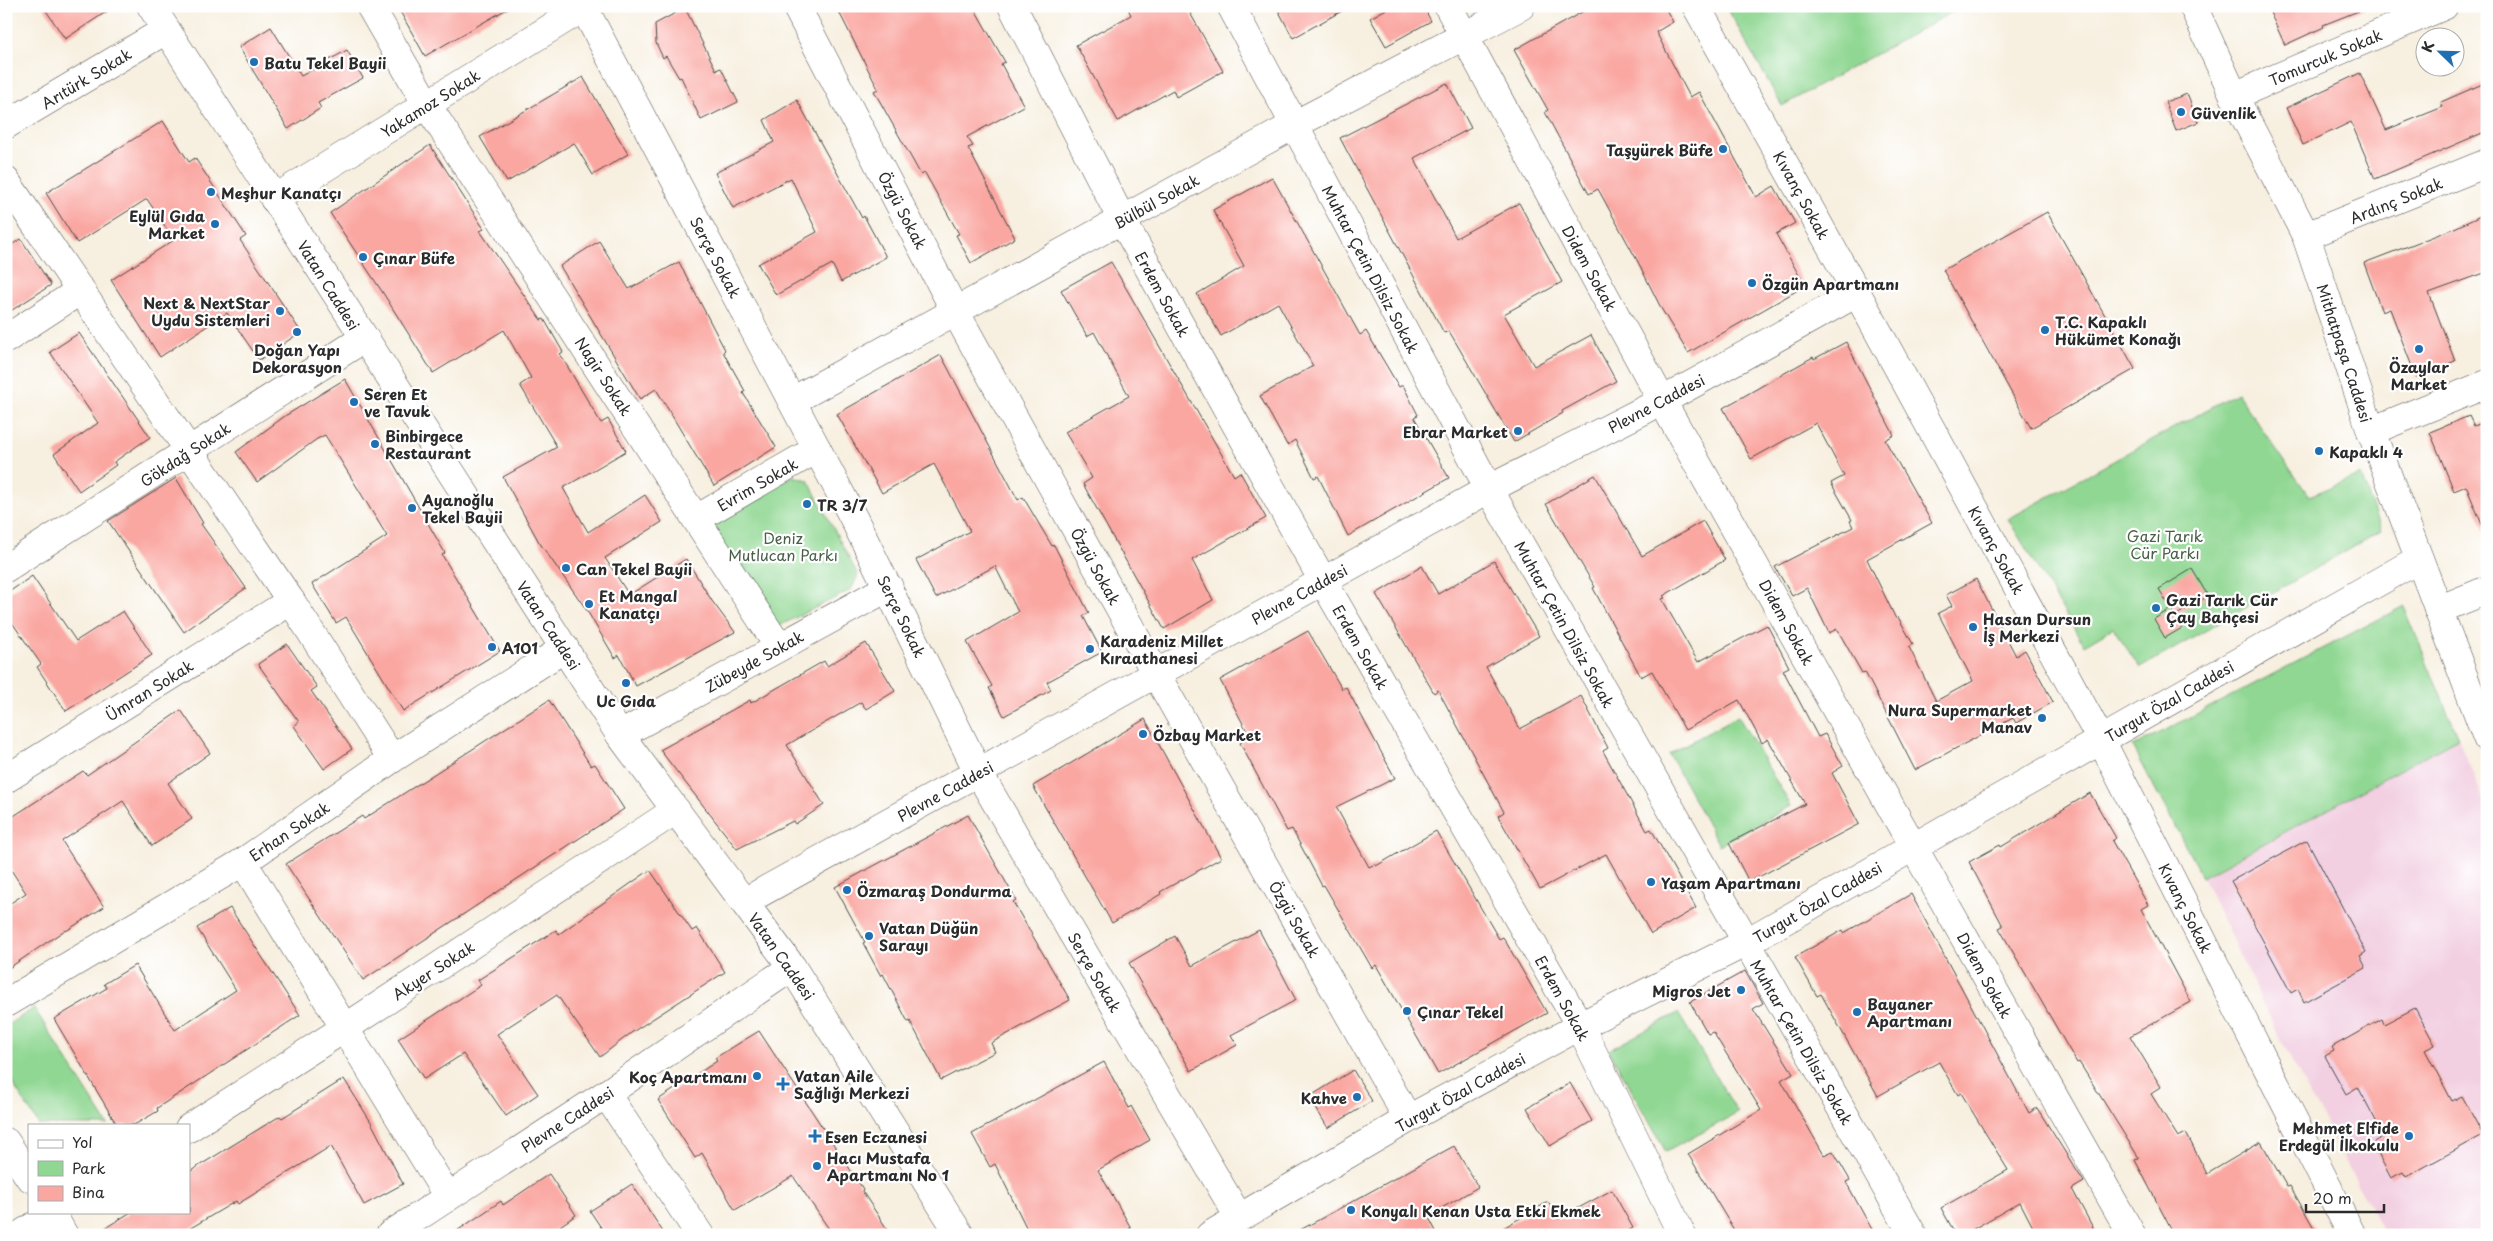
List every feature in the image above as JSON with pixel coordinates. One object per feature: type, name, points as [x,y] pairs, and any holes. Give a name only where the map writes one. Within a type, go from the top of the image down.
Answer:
[{"type":"street","name":"Vatan Caddesi","points":[[150,6],[363,340],[620,735],[792,967],[960,1235]]},
{"type":"street","name":"Nagir Sokak","points":[[370,6],[427,105],[779,647]]},
{"type":"street","name":"Özgü Sokak","points":[[796,6],[955,311],[1156,674],[1408,1119]]},
{"type":"street","name":"Erdem Sokak","points":[[1012,6],[1122,220],[1323,581],[1580,1026],[1682,1235]]},
{"type":"street","name":"Muhtar Çetin Dilsiz Sokak","points":[[1231,6],[1489,489],[1745,943],[1913,1235]]},
{"type":"street","name":"Didem Sokak","points":[[1448,6],[1662,401],[2132,1235]]},
{"type":"street","name":"Bülbül Sokak","points":[[792,401],[1294,125],[1522,6]]},
{"type":"street","name":"Kıvanç Sokak","points":[[1696,6],[1857,293],[2101,740],[2352,1235]]},
{"type":"street","name":"Mithatpaşa Caddesi","points":[[2193,6],[2234,96],[2306,236],[2371,432],[2487,738]]},
{"type":"street","name":"Tomurcuk Sokak","points":[[2234,96],[2444,6]]},
{"type":"street","name":"Yakamoz Sokak","points":[[274,199],[584,7]]},
{"type":"street","name":"Serçe Sokak","points":[[584,7],[889,587],[978,772],[1238,1216]]},
{"type":"street","name":"Arıtürk Sokak","points":[[6,125],[166,30]]},
{"type":"street","name":"Ardınç Sokak","points":[[2306,236],[2487,163]]},
{"type":"street","points":[[6,181],[82,290],[188,451],[291,601],[392,759]]},
{"type":"street","points":[[6,339],[82,290]]},
{"type":"street","name":"Plevne Caddesi","points":[[744,902],[1489,489],[1662,401],[1857,293]]},
{"type":"street","name":"Gökdağ Sokak","points":[[6,568],[363,340]]},
{"type":"street","points":[[2371,432],[2487,384]]},
{"type":"street","name":"Evrim Sokak","points":[[696,519],[817,449]]},
{"type":"street","name":"Turgut Özal Caddesi","points":[[1210,1235],[1238,1216],[1408,1119],[1580,1026],[1745,943],[2419,558]]},
{"type":"street","name":"Zübeyde Sokak","points":[[620,735],[889,587]]},
{"type":"street","points":[[2438,610],[2487,590]]},
{"type":"street","name":"Ümran Sokak","points":[[6,779],[291,601]]},
{"type":"street","name":"Erhan Sokak","points":[[6,1003],[243,862],[392,759],[565,648]]},
{"type":"street","name":"Akyer Sokak","points":[[190,1127],[345,1028],[676,810]]},
{"type":"street","points":[[243,862],[448,1198]]},
{"type":"street","name":"Plevne Caddesi","points":[[390,1235],[606,1094],[792,967]]},
{"type":"street","points":[[606,1094],[700,1235]]},
{"type":"street","points":[[6,1142],[28,1175]]},
{"type":"street","points":[[20,1235],[56,1218]]},
{"type":"shaded area","points":[[2458,738],[2487,808],[2487,1235],[2385,1235],[2279,1037],[2202,877]]},
{"type":"green space","points":[[1726,6],[1963,6],[1782,106]]},
{"type":"green space","name":"Gazi Tarık Cür Parkı","points":[[2237,393],[2309,496],[2361,475],[2381,531],[2140,668],[2113,628],[2084,645],[2008,519]]},
{"type":"green space","name":"Deniz Mutlucan Parkı","points":[[793,476],[808,480],[858,575],[851,590],[771,630],[709,522]]},
{"type":"green space","points":[[2404,606],[2458,738],[2202,877],[2133,747]]},
{"type":"green space","points":[[1738,716],[1791,806],[1719,845],[1669,754]]},
{"type":"green space","points":[[34,1008],[107,1124],[38,1124],[6,1073],[6,1026]]},
{"type":"green space","points":[[1678,1013],[1738,1113],[1666,1152],[1609,1050]]},
{"type":"building","points":[[43,6],[115,6],[65,39]]},
{"type":"building","points":[[397,6],[512,6],[425,56]]},
{"type":"building","points":[[836,6],[973,6],[1005,62],[1001,64],[1024,106],[967,137],[973,146],[968,148],[1015,238],[971,263],[956,235],[959,234],[925,173],[921,175],[874,91],[878,89]]},
{"type":"building","points":[[1127,6],[1186,6],[1223,71],[1176,97],[1173,90],[1118,121],[1076,45],[1131,15]]},
{"type":"building","points":[[1276,6],[1351,6],[1293,38]]},
{"type":"building","points":[[1392,6],[1423,6],[1431,21],[1386,46],[1370,18]]},
{"type":"building","points":[[1593,6],[1664,6],[1673,22],[1656,32],[1690,97],[1699,92],[1756,197],[1774,186],[1795,223],[1776,234],[1805,286],[1688,353],[1662,310],[1598,189],[1589,194],[1545,112],[1548,110],[1514,50]]},
{"type":"building","points":[[2267,6],[2366,6],[2366,8],[2323,25],[2324,27],[2285,45]]},
{"type":"building","points":[[685,8],[716,70],[721,68],[738,102],[701,120],[681,77],[679,78],[666,56],[663,58],[656,43],[655,24]]},
{"type":"building","points":[[271,27],[301,76],[347,50],[363,78],[318,103],[321,108],[288,129],[239,47]]},
{"type":"building","points":[[2360,73],[2386,130],[2443,107],[2441,102],[2487,82],[2487,131],[2375,179],[2351,122],[2303,145],[2286,108]]},
{"type":"building","points":[[583,77],[628,154],[593,175],[574,143],[507,182],[480,137]]},
{"type":"building","points":[[1447,83],[1471,128],[1414,158],[1456,238],[1519,203],[1562,282],[1504,314],[1534,366],[1591,335],[1616,381],[1562,411],[1563,413],[1514,442],[1449,331],[1444,333],[1340,138]]},
{"type":"building","name":"Güvenlik","points":[[2187,94],[2198,122],[2176,131],[2165,102]]},
{"type":"building","points":[[797,100],[862,218],[864,216],[886,257],[841,282],[832,264],[776,295],[758,264],[817,232],[791,178],[733,208],[715,173],[774,142],[764,120]]},
{"type":"building","points":[[163,121],[189,162],[195,158],[246,236],[240,240],[301,332],[259,360],[227,313],[160,357],[111,280],[174,240],[147,199],[77,243],[46,193]]},
{"type":"building","points":[[430,145],[484,229],[480,231],[541,320],[544,319],[563,352],[560,354],[601,423],[608,419],[626,451],[563,488],[588,532],[645,495],[662,522],[605,558],[629,595],[686,559],[712,601],[735,632],[636,686],[619,655],[615,658],[586,609],[539,542],[503,477],[557,447],[520,385],[531,378],[504,330],[433,373],[330,213]]},
{"type":"building","points":[[1272,177],[1360,335],[1366,331],[1399,387],[1403,385],[1418,415],[1414,417],[1449,478],[1348,536],[1318,476],[1314,478],[1295,440],[1287,445],[1260,396],[1313,366],[1278,303],[1221,336],[1197,294],[1244,266],[1213,210]]},
{"type":"building","name":"T.C. Kapaklı Hükümet Konağı","points":[[2047,212],[2135,369],[2031,428],[1943,270]]},
{"type":"building","points":[[2487,213],[2487,272],[2429,293],[2455,361],[2416,377],[2390,309],[2382,312],[2364,263],[2450,230]]},
{"type":"building","points":[[21,239],[51,285],[6,314],[6,248]]},
{"type":"building","points":[[599,241],[629,289],[679,262],[725,350],[723,352],[745,391],[743,393],[776,447],[714,486],[656,389],[640,399],[560,266]]},
{"type":"building","points":[[1111,262],[1234,476],[1240,472],[1266,518],[1192,560],[1213,600],[1164,629],[1083,484],[1092,478],[1065,432],[1129,396],[1094,332],[1087,336],[1061,290]]},
{"type":"building","points":[[79,333],[150,437],[114,462],[116,465],[79,491],[54,454],[98,423],[50,352]]},
{"type":"building","points":[[1846,342],[1894,435],[1885,440],[1932,523],[1867,559],[1896,619],[1898,617],[1913,644],[1909,647],[1936,701],[1973,681],[1938,613],[1952,606],[1946,595],[1976,579],[2016,656],[2025,650],[2053,702],[2016,723],[2013,718],[1915,770],[1865,672],[1862,673],[1837,629],[1829,633],[1807,588],[1792,596],[1775,567],[1853,527],[1850,521],[1852,520],[1831,483],[1844,476],[1816,423],[1751,459],[1723,408],[1813,357],[1814,359]]},
{"type":"building","points":[[941,355],[1018,500],[1023,497],[1052,546],[1054,545],[1089,613],[1083,616],[1102,652],[1047,682],[1051,690],[1004,716],[989,688],[992,686],[967,642],[1018,612],[995,566],[936,598],[916,560],[970,531],[934,464],[882,493],[837,414]]},
{"type":"building","points":[[345,379],[445,553],[442,555],[500,651],[403,711],[346,617],[336,623],[312,584],[387,536],[325,435],[257,482],[236,452],[285,416]]},
{"type":"building","points":[[2469,416],[2474,426],[2487,421],[2486,534],[2466,486],[2454,491],[2430,432]]},
{"type":"building","points":[[1595,475],[1642,556],[1703,521],[1725,560],[1663,596],[1665,598],[1662,599],[1698,662],[1767,625],[1789,667],[1783,670],[1818,737],[1825,734],[1843,766],[1832,773],[1859,824],[1749,882],[1729,843],[1805,804],[1768,739],[1762,743],[1739,700],[1685,730],[1652,671],[1641,677],[1593,588],[1595,587],[1546,504]]},
{"type":"building","points":[[176,478],[203,523],[201,524],[246,588],[184,632],[108,521]]},
{"type":"building","points":[[1494,561],[1539,636],[1486,667],[1520,729],[1581,696],[1608,748],[1603,751],[1647,831],[1651,829],[1696,908],[1651,934],[1606,854],[1540,889],[1498,816],[1504,812],[1438,690],[1434,693],[1376,594],[1422,566],[1438,594]]},
{"type":"building","points":[[2192,569],[2208,596],[2175,616],[2159,589]]},
{"type":"building","points":[[32,576],[76,641],[123,611],[152,655],[66,711],[37,667],[41,664],[6,614],[6,594]]},
{"type":"building","points":[[2171,609],[2182,628],[2165,638],[2154,619]]},
{"type":"building","points":[[1308,631],[1342,689],[1346,687],[1395,778],[1336,807],[1369,867],[1375,864],[1376,866],[1436,831],[1499,939],[1503,937],[1547,1013],[1438,1074],[1376,965],[1372,968],[1324,885],[1322,886],[1292,829],[1287,831],[1240,743],[1250,737],[1220,680]]},
{"type":"building","points":[[866,643],[895,691],[866,709],[861,702],[787,745],[824,805],[795,824],[793,821],[737,849],[660,750],[750,700],[751,703],[824,661],[827,666]]},
{"type":"building","points":[[287,644],[317,687],[311,691],[352,749],[324,769],[294,726],[299,722],[258,664]]},
{"type":"building","points":[[549,700],[591,766],[595,764],[624,809],[363,980],[286,864],[362,816],[364,819]]},
{"type":"building","points":[[181,710],[210,753],[168,783],[192,819],[152,846],[123,801],[62,841],[104,907],[65,930],[6,970],[6,906],[26,893],[6,862],[6,821],[83,771],[87,775]]},
{"type":"building","points":[[1145,719],[1221,858],[1160,892],[1161,894],[1112,923],[1033,786]]},
{"type":"building","points":[[2090,793],[2116,838],[2112,841],[2148,905],[2141,909],[2191,1002],[2130,1036],[2161,1087],[2151,1094],[2178,1137],[2186,1133],[2207,1174],[2261,1142],[2287,1187],[2290,1186],[2318,1235],[2174,1235],[2135,1160],[2139,1158],[2079,1062],[2077,1063],[1999,928],[2003,926],[1969,862],[2000,845],[2001,847]]},
{"type":"building","points":[[968,815],[1016,900],[1013,902],[1070,1000],[991,1043],[995,1052],[941,1080],[883,974],[881,976],[835,887]]},
{"type":"building","points":[[2307,840],[2366,952],[2360,956],[2366,968],[2304,1002],[2298,989],[2291,993],[2231,881]]},
{"type":"building","points":[[650,870],[692,931],[697,928],[725,972],[631,1033],[600,1057],[557,995],[497,1034],[538,1094],[506,1116],[463,1054],[424,1079],[398,1039],[481,985],[478,980],[556,930],[559,934]]},
{"type":"building","points":[[1911,894],[2029,1113],[2037,1108],[2084,1182],[2072,1189],[2097,1235],[2037,1235],[2020,1202],[1963,1235],[1956,1235],[1941,1208],[2008,1170],[1961,1093],[1958,1095],[1939,1062],[1878,1096],[1821,994],[1817,996],[1795,957],[1843,930],[1844,933]]},
{"type":"building","points":[[230,908],[300,1015],[157,1108],[158,1111],[136,1124],[116,1124],[54,1019],[107,988],[104,984],[135,965],[175,1030],[236,990],[197,928]]},
{"type":"building","points":[[1259,930],[1296,1000],[1231,1035],[1237,1045],[1191,1071],[1129,963],[1175,936],[1192,966]]},
{"type":"building","points":[[1745,971],[1763,1003],[1753,1009],[1793,1073],[1781,1080],[1824,1155],[1833,1151],[1850,1180],[1846,1182],[1875,1235],[1737,1235],[1688,1154],[1761,1110],[1713,1032],[1708,1034],[1690,1002]]},
{"type":"building","points":[[2415,1008],[2435,1045],[2425,1050],[2452,1101],[2462,1096],[2483,1135],[2406,1177],[2403,1172],[2391,1178],[2372,1143],[2384,1136],[2358,1087],[2346,1094],[2325,1056],[2334,1051],[2332,1047],[2382,1019],[2384,1024]]},
{"type":"building","points":[[759,1031],[891,1235],[833,1235],[793,1176],[735,1210],[702,1153],[695,1158],[658,1100],[717,1061],[715,1058]]},
{"type":"building","points":[[1104,1062],[1129,1108],[1131,1106],[1150,1140],[1098,1170],[1131,1228],[1119,1235],[1030,1235],[995,1164],[990,1167],[972,1134]]},
{"type":"building","points":[[1353,1070],[1372,1101],[1328,1128],[1309,1097]]},
{"type":"building","points":[[344,1079],[371,1122],[403,1184],[364,1205],[331,1146],[238,1204],[236,1201],[179,1235],[94,1235],[128,1214],[190,1214],[190,1171],[280,1116],[282,1118]]},
{"type":"building","points":[[1570,1083],[1592,1121],[1550,1146],[1527,1108]]},
{"type":"building","points":[[1454,1146],[1478,1187],[1428,1216],[1438,1235],[1291,1235]]},
{"type":"building","points":[[549,1174],[576,1215],[547,1235],[451,1235],[501,1201],[503,1205]]},
{"type":"building","points":[[632,1184],[665,1235],[606,1235],[590,1211]]},
{"type":"building","points":[[1612,1190],[1633,1228],[1621,1235],[1491,1235],[1548,1202],[1558,1219]]},
{"type":"place","name":"Batu Tekel Bayii","points":[[254,62]]},
{"type":"place","name":"Güvenlik","points":[[2181,112]]},
{"type":"place","name":"Taşyürek Büfe","points":[[1723,149]]},
{"type":"place","name":"Meşhur Kanatçı","points":[[211,192]]},
{"type":"place","name":"Eylül Gıda Market","points":[[215,224]]},
{"type":"place","name":"Çınar Büfe","points":[[363,257]]},
{"type":"place","name":"Özgün Apartmanı","points":[[1752,283]]},
{"type":"place","name":"Next & NextStar Uydu Sistemleri","points":[[280,311]]},
{"type":"place","name":"T.C. Kapaklı Hükümet Konağı","points":[[2045,330]]},
{"type":"place","name":"Doğan Yapı Dekorasyon","points":[[297,332]]},
{"type":"place","name":"Özaylar Market","points":[[2419,349]]},
{"type":"place","name":"Seren Et ve Tavuk","points":[[354,402]]},
{"type":"place","name":"Ebrar Market","points":[[1518,431]]},
{"type":"place","name":"Binbirgece Restaurant","points":[[375,444]]},
{"type":"place","name":"Kapaklı 4","points":[[2319,451]]},
{"type":"place","name":"TR 3/7","points":[[807,504]]},
{"type":"place","name":"Ayanoğlu Tekel Bayii","points":[[412,508]]},
{"type":"place","name":"Can Tekel Bayii","points":[[566,568]]},
{"type":"place","name":"Et Mangal Kanatçı","points":[[589,604]]},
{"type":"place","name":"Gazi Tarık Cür Çay Bahçesi","points":[[2156,608]]},
{"type":"place","name":"Hasan Dursun İş Merkezi","points":[[1973,627]]},
{"type":"place","name":"A101","points":[[492,647]]},
{"type":"place","name":"Karadeniz Millet Kıraathanesi","points":[[1090,649]]},
{"type":"place","name":"Uc Gıda","points":[[626,683]]},
{"type":"place","name":"Nura Supermarket Manav","points":[[2042,718]]},
{"type":"place","name":"Özbay Market","points":[[1143,734]]},
{"type":"place","name":"Yaşam Apartmanı","points":[[1651,882]]},
{"type":"place","name":"Özmaraş Dondurma","points":[[847,890]]},
{"type":"place","name":"Vatan Düğün Sarayı","points":[[869,936]]},
{"type":"place","name":"Migros Jet","points":[[1741,990]]},
{"type":"place","name":"Çınar Tekel","points":[[1407,1011]]},
{"type":"place","name":"Bayaner Apartmanı","points":[[1857,1012]]},
{"type":"place","name":"Koç Apartmanı","points":[[757,1076]]},
{"type":"place","name":"Vatan Aile Sağlığı Merkezi","points":[[783,1084]]},
{"type":"place","name":"Kahve","points":[[1357,1097]]},
{"type":"place","name":"Esen Eczanesi","points":[[815,1136]]},
{"type":"place","name":"Mehmet Elfide Erdegül İlkokulu","points":[[2409,1136]]},
{"type":"place","name":"Hacı Mustafa Apartmanı No 1","points":[[817,1166]]},
{"type":"place","name":"Konyalı Kenan Usta Etki Ekmek","points":[[1351,1210]]}]
